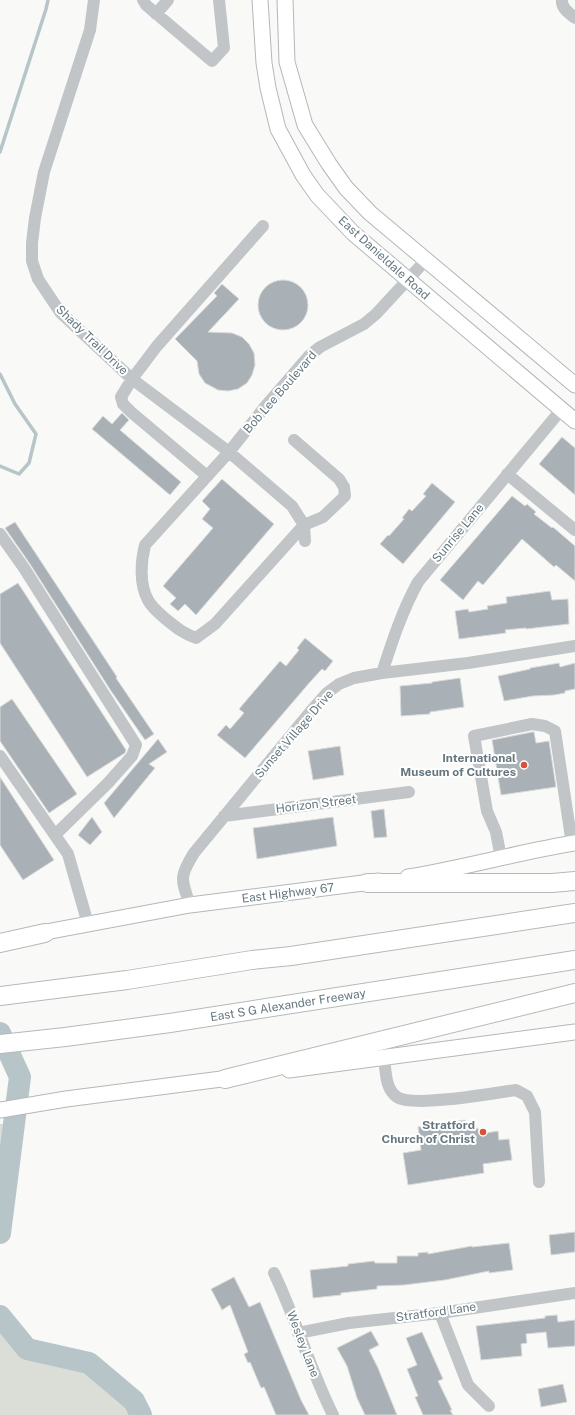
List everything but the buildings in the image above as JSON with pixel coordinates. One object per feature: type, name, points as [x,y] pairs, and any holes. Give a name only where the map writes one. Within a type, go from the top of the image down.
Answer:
[{"type":"highway","points":[[367,883],[552,884],[575,881]]},
{"type":"highway","points":[[0,996],[127,980],[252,960],[291,956],[575,913]]},
{"type":"highway","points":[[0,943],[44,933]]},
{"type":"highway","name":"East S G Alexander Freeway","points":[[0,1044],[177,1022],[575,960]]},
{"type":"highway","points":[[225,1079],[575,993]]},
{"type":"main road","name":"East Danieldale Road","points":[[260,0],[268,88],[278,129],[290,153],[317,195],[353,233],[575,421]]},
{"type":"main road","name":"East Danieldale Road","points":[[285,0],[287,62],[305,125],[346,188],[370,212],[575,385]]},
{"type":"main road","name":"East Highway 67","points":[[0,937],[44,933],[190,905],[367,883],[445,871],[573,844]]},
{"type":"main road","points":[[0,1110],[66,1099],[575,1032]]},
{"type":"street","name":"Shady Trail Drive","points":[[94,0],[87,38],[44,172],[32,243],[32,261],[38,279],[60,312],[132,379],[228,452],[292,506],[304,525],[306,541]]},
{"type":"street","points":[[144,0],[146,5],[156,14],[212,61],[224,48],[219,0]]},
{"type":"street","points":[[156,14],[168,0]]},
{"type":"street","points":[[562,0],[564,8],[575,18]]},
{"type":"street","points":[[207,476],[131,412],[123,404],[121,397],[132,379],[157,346],[263,226]]},
{"type":"street","name":"Bob Lee Boulevard","points":[[304,525],[215,624],[196,638],[184,634],[156,611],[147,600],[143,584],[142,558],[146,545],[228,452],[309,356],[320,346],[364,324],[376,314],[426,260]]},
{"type":"street","name":"Sunrise Lane","points":[[382,673],[400,618],[418,582],[561,410]]},
{"type":"street","points":[[294,440],[339,479],[344,487],[345,496],[323,518],[304,525]]},
{"type":"street","points":[[507,474],[575,530]]},
{"type":"street","points":[[0,534],[24,568],[136,745],[132,756],[108,784],[55,835]]},
{"type":"street","name":"Sunset Village Drive","points":[[190,905],[182,882],[183,873],[194,853],[311,711],[327,693],[339,684],[354,678],[382,673],[468,663],[575,646]]},
{"type":"street","points":[[501,858],[496,832],[486,811],[474,736],[532,724],[545,726],[555,731],[573,844]]},
{"type":"street","points":[[0,756],[68,854],[88,924]]},
{"type":"street","name":"Horizon Street","points":[[224,816],[409,792]]},
{"type":"street","points":[[384,1058],[388,1087],[396,1097],[405,1101],[440,1101],[516,1090],[527,1096],[535,1112],[540,1182]]},
{"type":"street","name":"Wesley Lane","points":[[274,1273],[284,1294],[323,1395],[333,1415]]},
{"type":"street","name":"Stratford Lane","points":[[298,1333],[349,1323],[440,1313],[575,1293]]},
{"type":"street","points":[[440,1313],[468,1385],[489,1406]]},
{"type":"shaded area","points":[[11,1123],[0,1218],[0,1124]]},
{"type":"shaded area","points":[[0,1322],[24,1353],[89,1368],[130,1402],[137,1415],[0,1415]]},
{"type":"waterway","points":[[0,152],[48,0]]},
{"type":"waterway","points":[[0,374],[15,404],[36,434],[29,463],[19,474],[0,466]]},
{"type":"waterway","points":[[0,1033],[20,1077],[0,1233]]},
{"type":"waterway","points":[[0,1316],[27,1349],[89,1363],[134,1401],[141,1415]]},
{"type":"place","name":"International Museum of Cultures","points":[[524,765]]},
{"type":"place","name":"Stratford Church of Christ","points":[[483,1132]]}]
